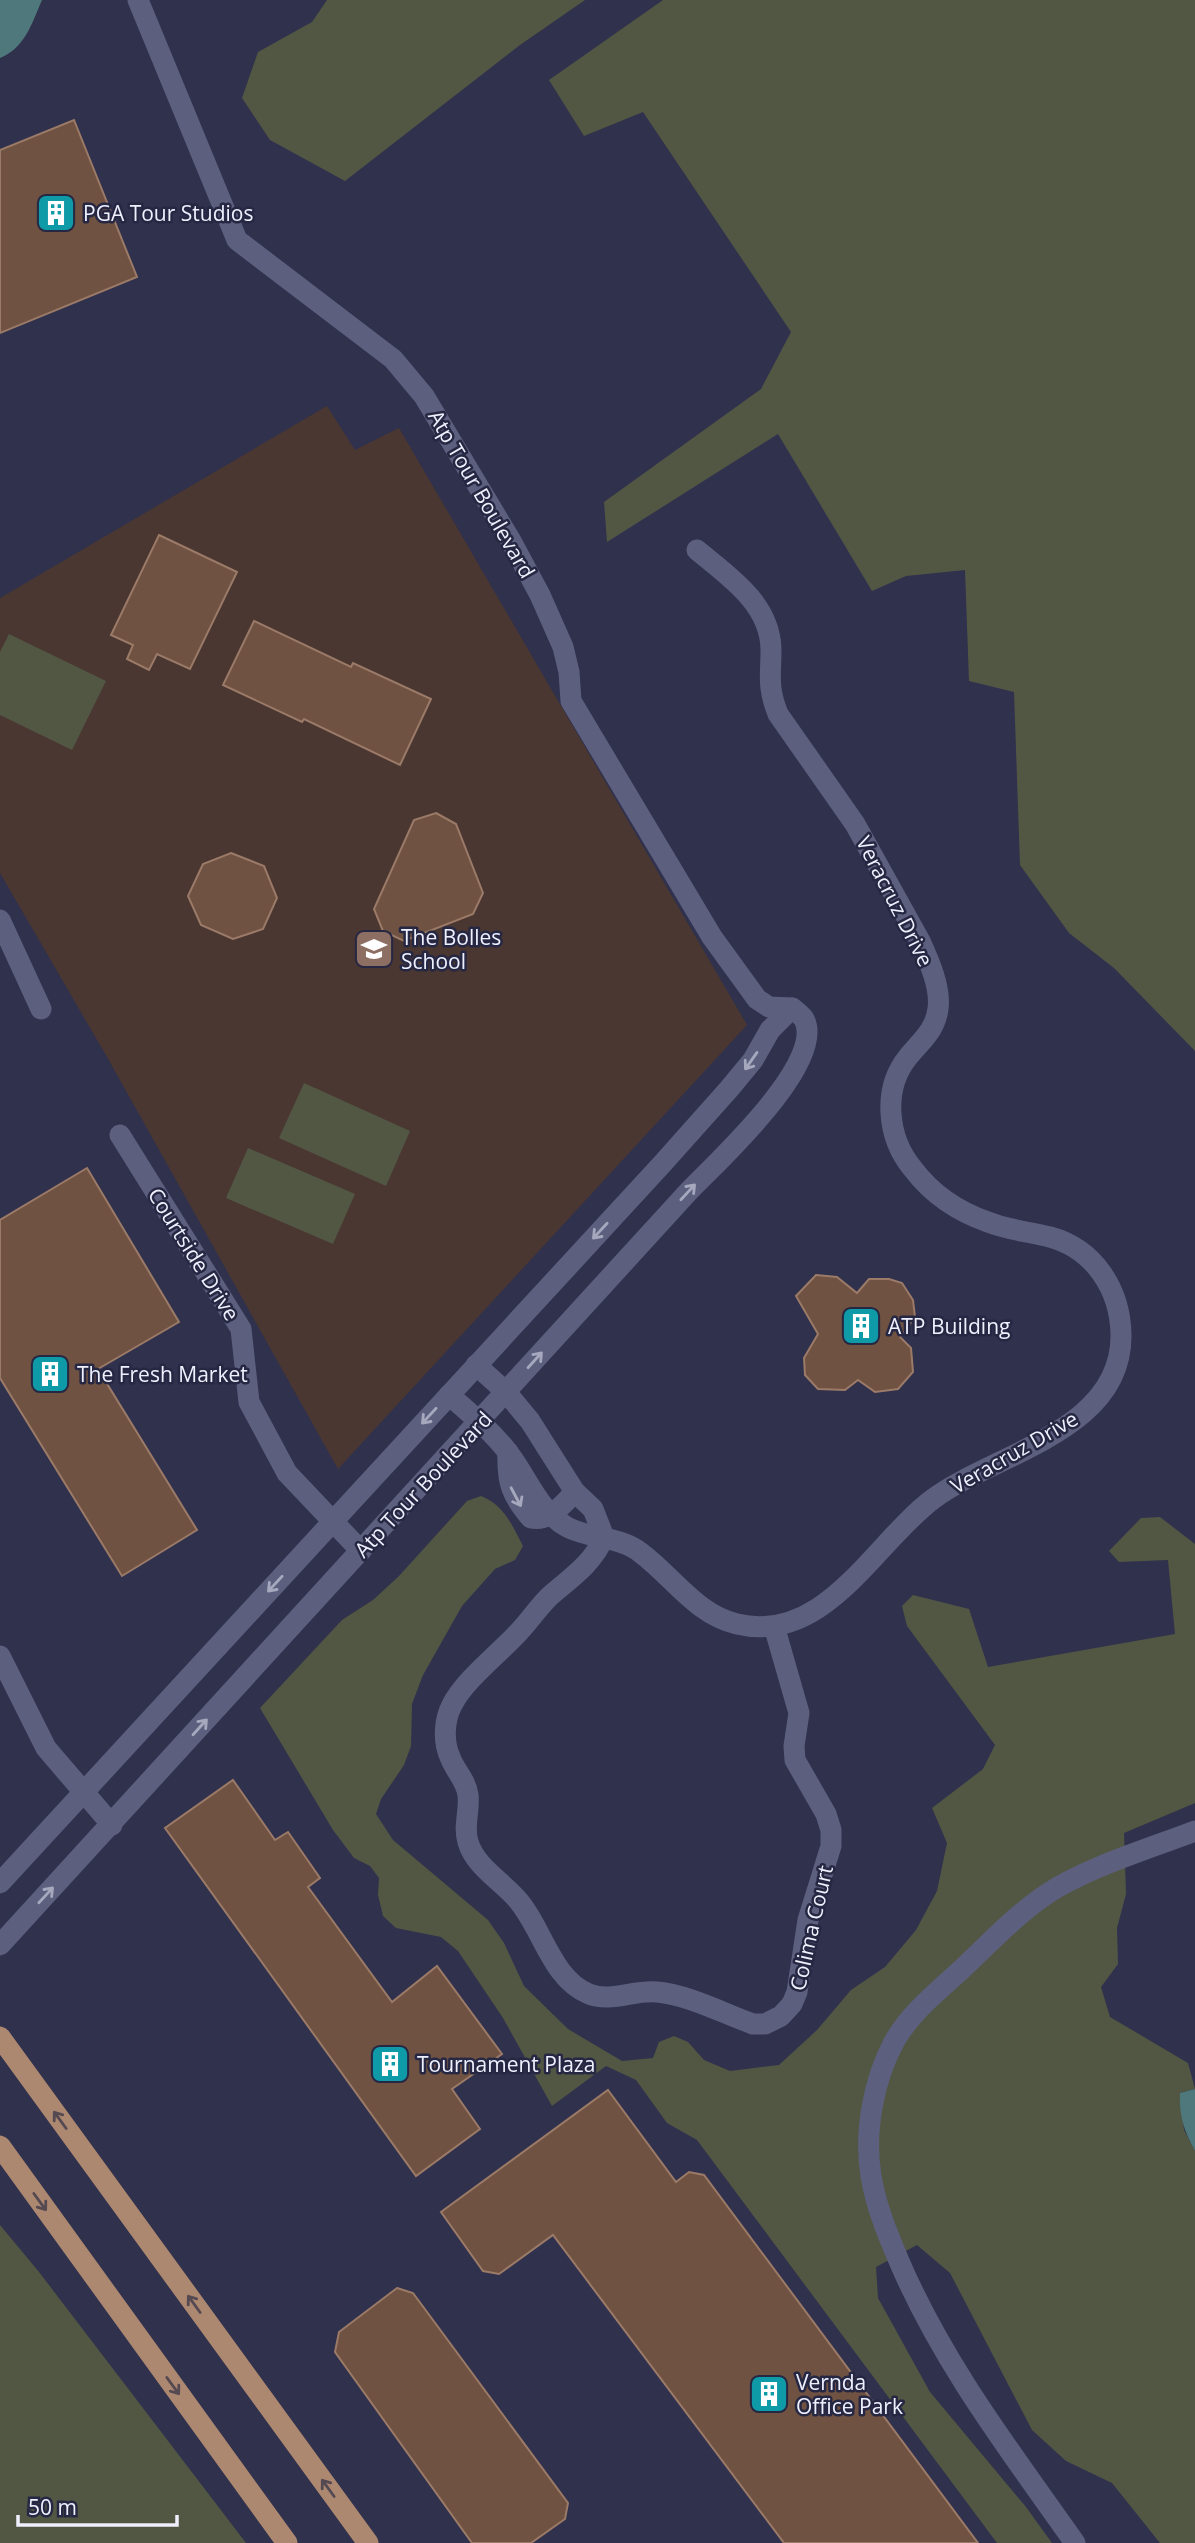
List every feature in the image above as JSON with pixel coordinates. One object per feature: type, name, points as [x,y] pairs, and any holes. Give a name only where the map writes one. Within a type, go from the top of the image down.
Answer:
[{"type":"main road","points":[[0,2037],[368,2543]]},
{"type":"main road","points":[[0,2146],[287,2543]]},
{"type":"street","name":"Atp Tour Boulevard","points":[[0,1945],[689,1191],[760,1117],[784,1087],[800,1058],[806,1036],[804,1020],[792,1008],[769,1007],[757,999],[698,913],[571,701],[569,672],[563,646],[540,595],[511,541],[424,396],[393,359],[237,240],[138,0]]},
{"type":"street","name":"Veracruz Drive","points":[[449,1395],[480,1422],[508,1452],[536,1497],[568,1528],[637,1549],[695,1603],[713,1615],[754,1627],[790,1622],[820,1606],[844,1589],[912,1516],[937,1496],[1038,1443],[1085,1411],[1099,1398],[1114,1374],[1121,1348],[1116,1300],[1107,1279],[1094,1262],[1077,1248],[1054,1238],[991,1224],[969,1215],[930,1188],[902,1154],[893,1132],[892,1092],[898,1072],[907,1057],[928,1036],[936,1022],[939,1006],[937,988],[928,958],[855,824],[778,714],[770,685],[771,647],[766,624],[756,603],[697,550]]},
{"type":"street","points":[[0,920],[41,1009]]},
{"type":"street","name":"Atp Tour Boulevard","points":[[0,1883],[730,1089],[754,1060],[770,1030],[792,1008]]},
{"type":"street","name":"Courtside Drive","points":[[120,1135],[241,1329],[249,1402],[287,1473],[361,1551]]},
{"type":"street","points":[[476,1365],[506,1392],[530,1421],[575,1492],[593,1509],[604,1537]]},
{"type":"street","points":[[508,1452],[507,1474],[513,1493],[531,1518],[538,1519],[552,1514],[575,1492]]},
{"type":"street","points":[[524,1475],[554,1456]]},
{"type":"street","name":"Colima Court","points":[[604,1537],[588,1564],[540,1606],[452,1704],[447,1720],[446,1741],[450,1757],[466,1784],[469,1798],[466,1828],[468,1843],[482,1865],[518,1899],[562,1972],[576,1987],[591,1995],[603,1997],[652,1991],[671,1993],[752,2024],[765,2024],[780,2016],[792,2004],[797,1992],[808,1920],[831,1846],[831,1830],[827,1815],[795,1760],[794,1746],[799,1713],[774,1626]]},
{"type":"street","points":[[0,1656],[46,1748],[81,1793],[111,1825]]},
{"type":"street","points":[[1075,2543],[970,2393],[938,2341],[910,2287],[876,2200],[869,2148],[872,2108],[885,2061],[907,2022],[1030,1906],[1059,1887],[1134,1853],[1195,1831]]},
{"type":"shaded area","points":[[0,0],[42,0],[22,41],[9,54],[0,58]]},
{"type":"shaded area","points":[[327,0],[585,0],[520,45],[345,181],[270,140],[242,98],[258,52],[312,22]]},
{"type":"shaded area","points":[[663,0],[1195,0],[1195,1051],[1114,968],[1069,933],[1020,865],[1014,692],[969,681],[965,570],[906,576],[872,591],[778,434],[607,542],[604,502],[761,389],[791,332],[643,112],[584,136],[549,80]]},
{"type":"shaded area","name":"The Bolles School","points":[[327,406],[355,450],[399,428],[747,1025],[338,1469],[107,1057],[0,873],[0,598]]},
{"type":"shaded area","points":[[9,634],[106,681],[72,750],[0,715],[0,652]]},
{"type":"shaded area","points":[[304,1083],[410,1131],[386,1186],[279,1138]]},
{"type":"shaded area","points":[[248,1148],[355,1194],[333,1244],[226,1198]]},
{"type":"shaded area","points":[[481,1496],[501,1510],[523,1546],[515,1560],[495,1569],[462,1606],[423,1675],[412,1704],[411,1746],[404,1765],[381,1799],[376,1814],[393,1840],[488,1920],[504,1943],[524,1986],[568,2029],[622,2061],[653,2058],[659,2042],[674,2036],[688,2042],[704,2060],[730,2071],[779,2065],[817,2030],[851,1990],[885,1967],[916,1930],[937,1891],[947,1843],[932,1808],[983,1769],[995,1745],[907,1626],[902,1606],[913,1595],[969,1609],[988,1667],[1175,1634],[1168,1560],[1119,1562],[1109,1551],[1141,1518],[1160,1517],[1195,1544],[1195,1803],[1124,1833],[1126,1894],[1117,1928],[1118,1964],[1101,1987],[1110,2017],[1188,2063],[1195,2089],[1180,2093],[1184,2130],[1195,2151],[1195,2543],[1160,2543],[1112,2483],[1066,2461],[1032,2430],[950,2273],[917,2245],[876,2267],[878,2298],[930,2392],[1026,2507],[1052,2543],[997,2543],[697,2140],[667,2123],[636,2080],[606,2066],[552,2106],[503,2018],[458,1951],[441,1937],[396,1928],[383,1916],[378,1895],[379,1878],[370,1866],[354,1858],[333,1830],[260,1708],[342,1620],[373,1600],[399,1576],[467,1501]]},
{"type":"shaded area","points":[[1195,2089],[1195,2151],[1183,2123],[1180,2093]]},
{"type":"shaded area","points":[[0,2225],[39,2272],[246,2543],[0,2543]]},
{"type":"building","name":"PGA Tour Studios","points":[[74,120],[137,277],[0,333],[0,150]]},
{"type":"building","points":[[159,535],[237,572],[190,669],[157,654],[149,670],[127,659],[133,645],[111,635]]},
{"type":"building","points":[[254,621],[351,667],[353,663],[431,699],[400,765],[304,719],[302,722],[223,685]]},
{"type":"building","points":[[436,813],[456,824],[483,893],[473,914],[404,941],[383,931],[374,909],[414,820]]},
{"type":"building","points":[[231,853],[264,866],[277,898],[263,929],[233,939],[201,925],[188,896],[203,864]]},
{"type":"building","name":"The Fresh Market","points":[[87,1168],[179,1322],[98,1369],[197,1530],[122,1576],[0,1378],[0,1220]]},
{"type":"building","name":"ATP Building","points":[[816,1275],[837,1277],[857,1293],[869,1279],[889,1279],[902,1283],[913,1300],[915,1317],[900,1337],[911,1348],[913,1372],[898,1389],[875,1392],[858,1380],[845,1390],[818,1389],[805,1375],[804,1358],[818,1334],[796,1296]]},
{"type":"building","points":[[233,1780],[275,1840],[288,1832],[320,1878],[308,1887],[392,2002],[437,1966],[502,2054],[452,2089],[480,2129],[416,2176],[165,1828]]},
{"type":"building","name":"Vernda Office Park","points":[[608,2090],[676,2182],[689,2172],[704,2175],[978,2543],[784,2543],[553,2235],[499,2274],[483,2271],[441,2212]]},
{"type":"building","points":[[397,2288],[413,2293],[568,2503],[565,2519],[531,2543],[472,2543],[335,2352],[339,2332]]},
{"type":"place","name":"PGA Tour Studios","points":[[56,213]]},
{"type":"place","name":"The Bolles School","points":[[374,949]]},
{"type":"place","name":"ATP Building","points":[[861,1326]]},
{"type":"place","name":"The Fresh Market","points":[[50,1374]]},
{"type":"place","name":"Tournament Plaza","points":[[390,2064]]},
{"type":"place","name":"Vernda Office Park","points":[[769,2394]]}]
